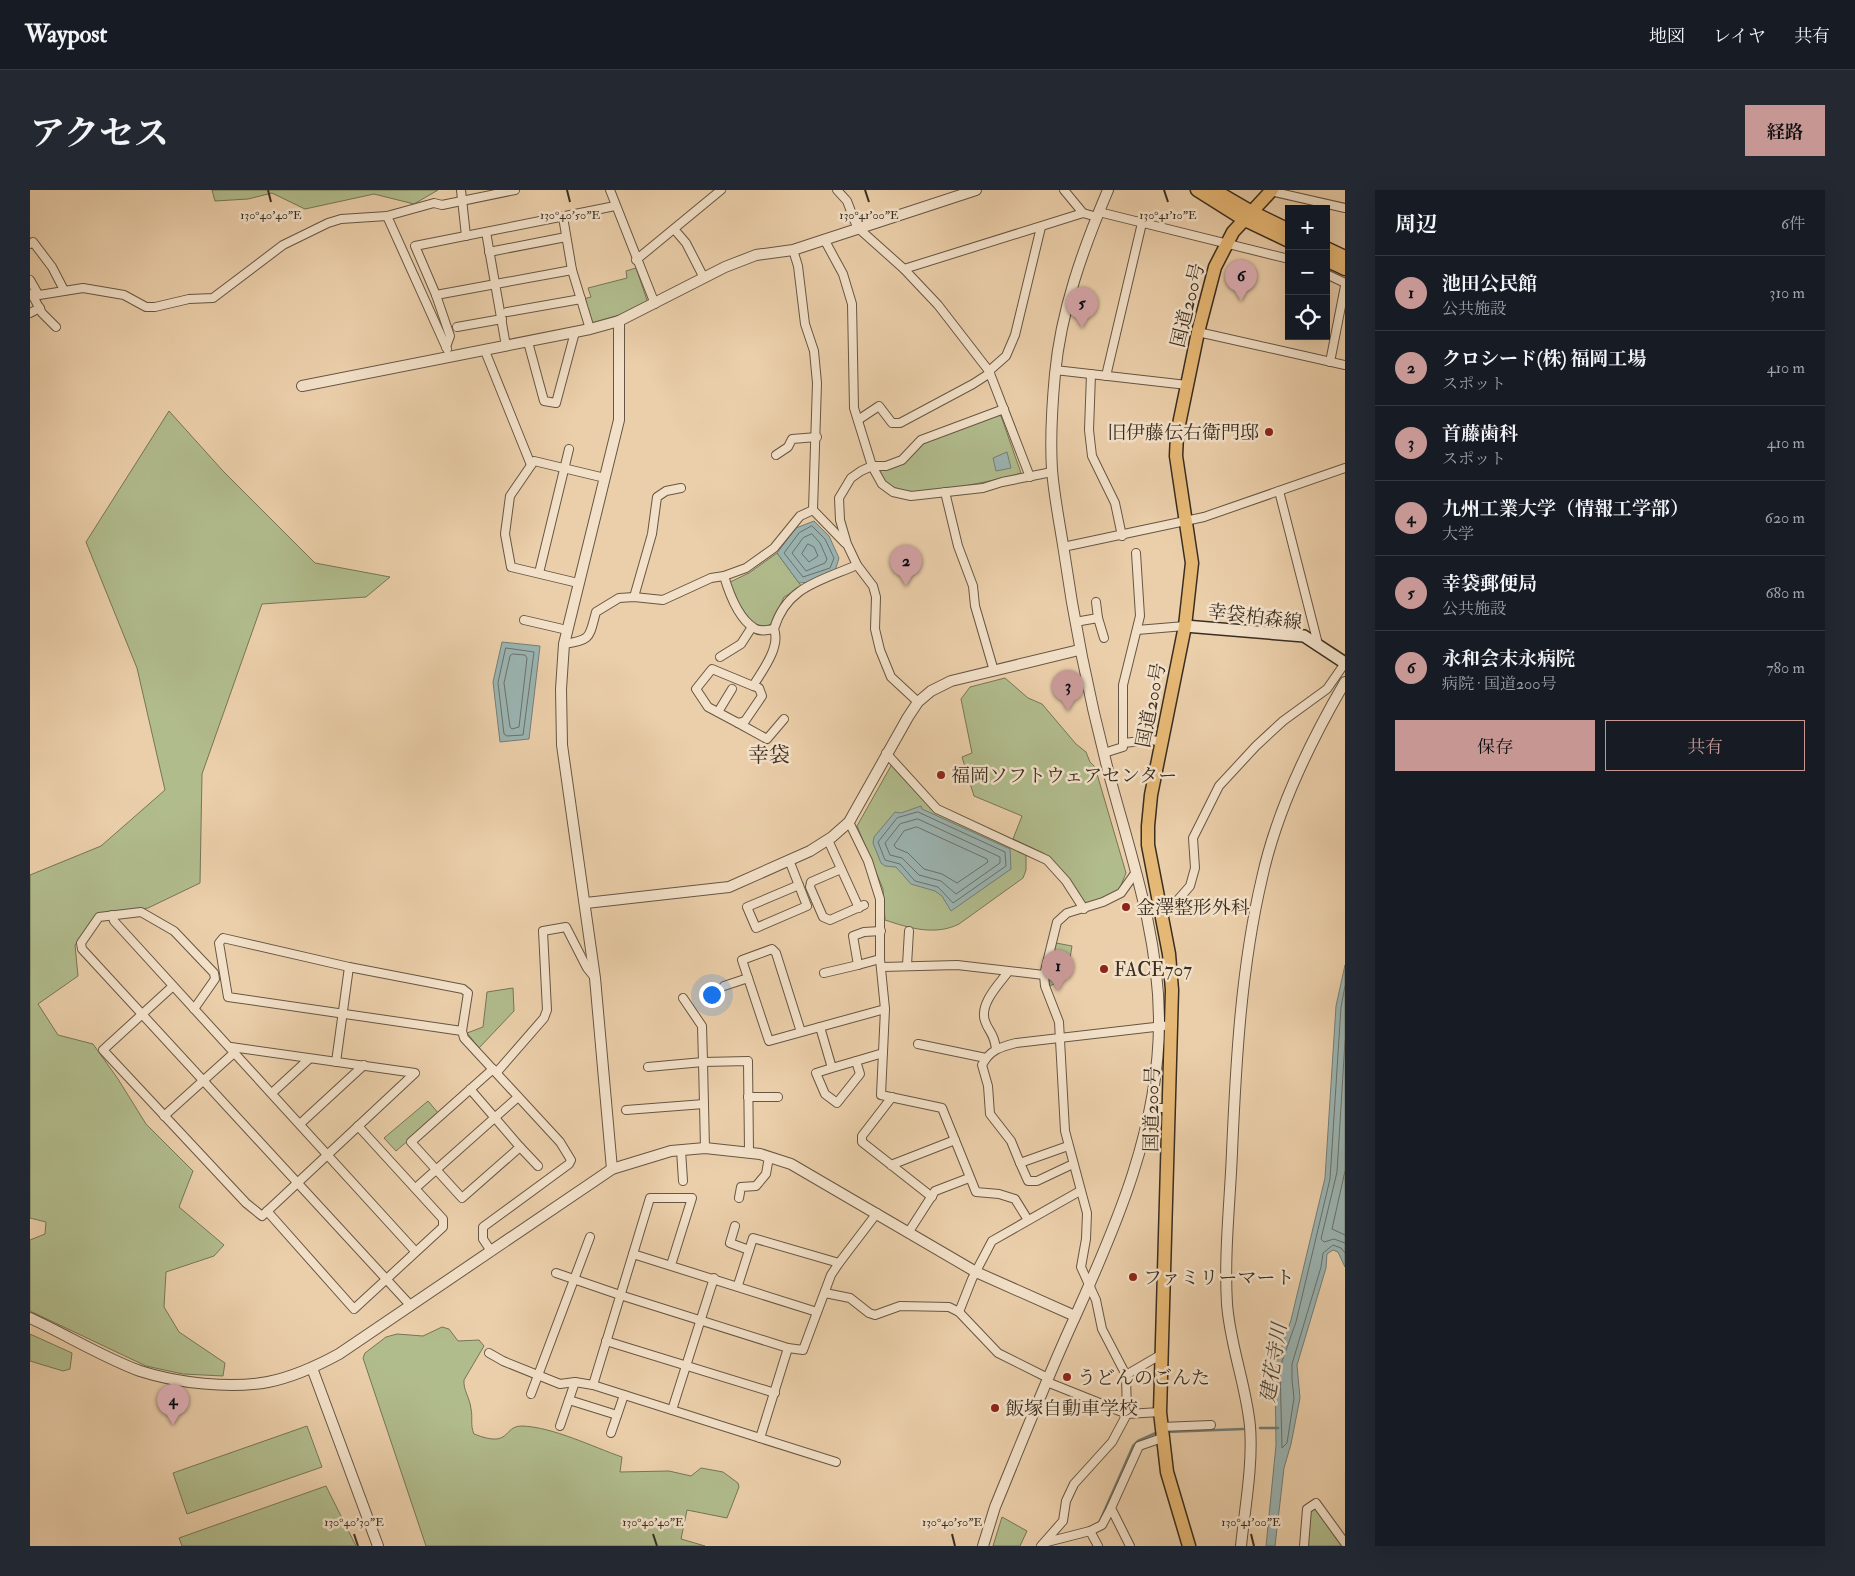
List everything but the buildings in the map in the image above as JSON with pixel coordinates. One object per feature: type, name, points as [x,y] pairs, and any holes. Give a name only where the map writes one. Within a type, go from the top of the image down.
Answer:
[{"type":"main road","points":[[1197,190],[1247,215],[1285,239]]},
{"type":"main road","points":[[1214,190],[1247,215],[1285,229]]},
{"type":"main road","name":"国道200号","points":[[1189,1546],[1173,1498],[1160,1412],[1170,1103],[1165,1026],[1169,954],[1148,845],[1151,795],[1185,626],[1192,563],[1176,456],[1177,434],[1198,332],[1215,266],[1225,244],[1247,215],[1271,190]]},
{"type":"main road","points":[[1330,250],[1345,257]]},
{"type":"main road","points":[[1330,262],[1345,269]]},
{"type":"main road","name":"幸袋柏森線","points":[[1185,626],[1304,636],[1345,663]]},
{"type":"street","points":[[461,190],[466,236]]},
{"type":"street","points":[[34,295],[84,288],[124,295],[146,307],[213,298],[283,245],[328,223],[341,219],[387,216],[434,203],[442,205],[510,190]]},
{"type":"street","points":[[610,190],[636,260],[655,304]]},
{"type":"street","points":[[636,260],[721,190]]},
{"type":"street","points":[[837,190],[847,201],[857,227],[904,269],[938,305],[990,372],[1030,477]]},
{"type":"street","points":[[302,386],[485,351],[619,321],[725,267],[756,255],[793,250],[972,190]]},
{"type":"street","points":[[1064,190],[1083,213]]},
{"type":"street","points":[[983,1546],[995,1508],[1075,1316],[1090,1285],[1143,1143],[1153,1102],[1165,1026],[1152,936],[1104,752],[1074,622],[1052,472],[1051,435],[1055,370],[1073,282],[1108,190]]},
{"type":"street","points":[[1271,190],[1345,208]]},
{"type":"street","points":[[446,347],[450,336],[436,295],[415,246],[615,206]]},
{"type":"street","points":[[904,269],[1083,213],[1142,223],[1285,258]]},
{"type":"street","points":[[387,216],[450,358]]},
{"type":"street","points":[[563,217],[572,270],[590,329]]},
{"type":"street","points":[[1106,376],[1142,223]]},
{"type":"street","points":[[858,420],[879,406],[892,423],[900,423],[973,384],[990,372],[1006,356],[1012,341],[1041,227]]},
{"type":"street","points":[[674,229],[686,243],[704,278]]},
{"type":"street","points":[[486,232],[506,346]]},
{"type":"street","points":[[489,252],[566,237]]},
{"type":"street","points":[[824,239],[843,274],[852,304],[854,394],[858,420],[872,466],[882,484],[893,492],[912,496],[982,488],[1052,472]]},
{"type":"street","points":[[30,244],[33,242],[52,266],[64,290]]},
{"type":"street","points":[[793,250],[798,266],[805,324],[814,351],[817,383],[817,437],[813,473],[813,510],[847,544]]},
{"type":"street","points":[[436,295],[572,270]]},
{"type":"street","points":[[1330,276],[1345,282]]},
{"type":"street","points":[[30,280],[42,313],[56,327]]},
{"type":"street","points":[[1330,362],[1345,286]]},
{"type":"street","points":[[507,312],[580,299]]},
{"type":"street","points":[[30,312],[40,308]]},
{"type":"street","points":[[457,328],[502,319]]},
{"type":"street","points":[[612,1169],[595,978],[586,903],[562,745],[561,689],[564,644],[567,630],[619,420],[619,321]]},
{"type":"street","points":[[528,342],[544,401],[556,403],[575,332]]},
{"type":"street","points":[[1198,332],[1345,365]]},
{"type":"street","points":[[485,351],[531,465]]},
{"type":"street","points":[[1055,370],[1187,384]]},
{"type":"street","points":[[1091,374],[1089,430],[1092,456],[1114,503],[1122,536]]},
{"type":"street","points":[[918,702],[891,677],[875,629],[876,597],[873,586],[857,565],[847,544],[840,520],[839,498],[851,478],[872,466],[886,466],[902,460],[921,440],[1004,409]]},
{"type":"street","points":[[776,456],[788,447],[792,439],[817,437]]},
{"type":"street","points":[[539,573],[568,449]]},
{"type":"street","points":[[578,583],[511,567],[505,534],[510,496],[534,461],[605,478]]},
{"type":"street","points":[[1063,547],[1187,521],[1345,468]]},
{"type":"street","points":[[634,597],[652,534],[657,497],[666,490],[681,488]]},
{"type":"street","points":[[1278,491],[1318,644]]},
{"type":"street","points":[[945,492],[958,546],[973,586],[975,606],[994,671]]},
{"type":"street","points":[[564,644],[583,641],[588,638],[591,635],[596,612],[619,598],[634,597],[655,601],[663,600],[711,578],[724,576],[754,563],[774,548],[800,516],[813,510]]},
{"type":"street","points":[[1104,752],[1123,747],[1122,685],[1140,616],[1140,590],[1136,553]]},
{"type":"street","points":[[753,686],[772,652],[776,634],[774,629],[780,610],[790,598],[857,565]]},
{"type":"street","points":[[724,576],[730,595],[752,626],[761,630],[774,629]]},
{"type":"street","points":[[1096,602],[1098,618],[1104,638]]},
{"type":"street","points":[[1074,622],[1098,618]]},
{"type":"street","points":[[524,620],[567,630]]},
{"type":"street","points":[[720,657],[741,644],[752,626]]},
{"type":"street","points":[[1137,630],[1185,626]]},
{"type":"street","points":[[586,903],[729,887],[789,860],[828,840],[849,822],[886,754],[918,702],[931,691],[951,681],[1080,650]]},
{"type":"street","points":[[1161,908],[1176,902],[1190,886],[1195,868],[1193,838],[1219,786],[1256,746],[1283,721],[1327,689],[1345,663]]},
{"type":"street","points":[[738,723],[745,721],[762,696],[759,688],[712,669],[696,688],[708,707],[767,739],[784,719]]},
{"type":"street","points":[[1241,1546],[1251,1452],[1246,1398],[1229,1317],[1227,1268],[1236,1040],[1262,876],[1283,810],[1314,734],[1345,682]]},
{"type":"street","points":[[718,712],[732,689]]},
{"type":"street","points":[[1123,743],[1152,740],[1162,742]]},
{"type":"street","points":[[886,754],[937,809],[1047,860],[1066,881],[1084,909]]},
{"type":"street","points":[[849,822],[878,889],[880,899],[881,963],[885,1009],[881,1095],[942,1108],[969,1178],[979,1194],[999,1194],[1015,1199],[1028,1220]]},
{"type":"street","points":[[828,840],[861,906],[830,920],[823,917],[810,887],[811,882],[841,869]]},
{"type":"street","points":[[1130,848],[1148,845]]},
{"type":"street","points":[[789,860],[799,885],[807,906],[756,928],[747,907],[799,885]]},
{"type":"street","points":[[1042,1545],[1063,1521],[1066,1500],[1074,1484],[1112,1442],[1127,1414],[1126,1375],[1102,1329],[1096,1300],[1081,1267],[1086,1239],[1087,1213],[1065,1131],[1061,1093],[1058,1015],[1045,986],[1044,975],[1057,922],[1067,913],[1084,909],[1121,892],[1136,872]]},
{"type":"street","points":[[194,1009],[215,979],[214,973],[174,931],[141,912],[99,917],[81,943],[82,949],[411,1306]]},
{"type":"street","points":[[112,915],[114,921],[301,1123],[415,1251]]},
{"type":"street","points":[[520,1147],[462,1198],[411,1142],[470,1089],[495,1071],[544,1018],[547,1010],[543,931],[566,927],[587,968],[595,978]]},
{"type":"street","points":[[858,965],[852,936],[864,932],[882,931]]},
{"type":"street","points":[[907,965],[909,931]]},
{"type":"street","points":[[462,1031],[228,997],[219,943],[223,938],[348,967],[463,989],[468,993],[462,1031],[464,1038],[560,1142],[571,1160],[569,1164],[483,1227],[483,1239],[491,1251]]},
{"type":"street","points":[[801,1032],[776,953],[772,949],[742,960],[769,1040],[801,1032],[820,1027],[885,1009]]},
{"type":"street","points":[[824,973],[858,965],[881,963],[957,965],[1044,975]]},
{"type":"street","points":[[336,1062],[348,967]]},
{"type":"street","points":[[996,1049],[995,1036],[984,1020],[984,1012],[987,1002],[1008,972]]},
{"type":"street","points":[[724,986],[748,978]]},
{"type":"street","points":[[173,986],[140,1014],[103,1050],[246,1203],[262,1216],[415,1073],[233,1049]]},
{"type":"street","points":[[683,998],[702,1026],[704,1148]]},
{"type":"street","points":[[1073,1164],[1037,1181],[1028,1181],[1011,1141],[990,1114],[988,1086],[982,1066],[986,1058],[996,1049],[1016,1043],[1165,1026]]},
{"type":"street","points":[[820,1027],[832,1068]]},
{"type":"street","points":[[918,1044],[986,1058]]},
{"type":"street","points":[[164,1116],[203,1081],[233,1049]]},
{"type":"street","points":[[856,1061],[860,1074],[837,1103],[825,1094],[816,1073],[832,1068],[883,1053]]},
{"type":"street","points":[[272,1093],[309,1059]]},
{"type":"street","points":[[648,1067],[703,1062],[748,1061],[749,1152]]},
{"type":"street","points":[[301,1123],[364,1065]]},
{"type":"street","points":[[470,1089],[538,1166]]},
{"type":"street","points":[[420,1185],[518,1097]]},
{"type":"street","points":[[748,1097],[778,1097]]},
{"type":"street","points":[[892,1097],[862,1136],[862,1142],[932,1197]]},
{"type":"street","points":[[1153,1102],[1170,1103]]},
{"type":"street","points":[[626,1110],[704,1104]]},
{"type":"street","points":[[267,1211],[354,1309],[443,1227],[443,1219],[358,1126]]},
{"type":"street","points":[[891,1165],[954,1140]]},
{"type":"street","points":[[1020,1163],[1068,1146]]},
{"type":"street","points":[[30,1318],[139,1370],[170,1379],[232,1385],[268,1382],[312,1368],[339,1354],[612,1169],[646,1157],[681,1150],[704,1148],[749,1152],[791,1164],[976,1272],[1075,1316]]},
{"type":"street","points":[[681,1150],[683,1181]]},
{"type":"street","points":[[738,1198],[741,1187],[756,1186],[763,1180],[768,1157]]},
{"type":"street","points":[[908,1234],[936,1191],[969,1178]]},
{"type":"street","points":[[959,1312],[992,1241],[1080,1191]]},
{"type":"street","points":[[593,1385],[650,1198],[692,1198],[671,1265]]},
{"type":"street","points":[[556,1273],[788,1348],[803,1350],[832,1275],[877,1213]]},
{"type":"street","points":[[735,1226],[730,1243],[749,1250]]},
{"type":"street","points":[[531,1394],[590,1236]]},
{"type":"street","points":[[738,1286],[753,1238],[839,1263]]},
{"type":"street","points":[[633,1254],[817,1312]]},
{"type":"street","points":[[672,1410],[714,1278]]},
{"type":"street","points":[[825,1293],[850,1298],[869,1313],[875,1315],[900,1306],[940,1305],[949,1307],[959,1312],[998,1353],[1048,1380],[1127,1414],[1160,1412]]},
{"type":"street","points":[[606,1341],[774,1393]]},
{"type":"street","points":[[760,1438],[788,1348]]},
{"type":"street","points":[[489,1353],[560,1384],[575,1382],[593,1385],[836,1462]]},
{"type":"street","points":[[1126,1375],[1162,1354]]},
{"type":"street","points":[[312,1368],[378,1546]]},
{"type":"street","points":[[560,1426],[575,1382]]},
{"type":"street","points":[[611,1432],[624,1395]]},
{"type":"street","points":[[569,1400],[617,1415]]},
{"type":"street","points":[[1042,1545],[1064,1537],[1090,1531],[1102,1525],[1139,1446],[1162,1432],[1211,1425]]},
{"type":"street","points":[[1304,1546],[1307,1509],[1316,1503],[1345,1543]]},
{"type":"street","points":[[1111,1508],[1130,1546]]},
{"type":"street","points":[[1090,1531],[1098,1546]]},
{"type":"street","points":[[1064,1537],[1066,1546]]},
{"type":"green space","points":[[212,190],[438,190],[414,204],[374,194],[305,209],[272,193],[248,199],[215,201]]},
{"type":"green space","points":[[636,268],[648,303],[633,311],[592,323],[583,299],[591,297],[588,288],[627,278],[626,271]]},
{"type":"green space","points":[[169,411],[223,471],[315,563],[390,577],[366,597],[262,604],[202,774],[200,883],[148,908],[98,915],[75,945],[78,976],[38,1004],[58,1035],[93,1044],[118,1079],[146,1124],[193,1171],[179,1207],[224,1245],[214,1256],[166,1272],[164,1307],[179,1332],[225,1363],[223,1376],[183,1374],[146,1366],[30,1311],[30,1240],[45,1234],[46,1222],[30,1218],[30,875],[101,846],[165,790],[137,668],[86,542]]},
{"type":"green space","points":[[997,415],[1001,416],[1021,473],[957,487],[906,492],[896,490],[890,486],[876,468],[888,468],[916,445]]},
{"type":"green space","points":[[777,553],[802,587],[784,597],[772,623],[764,628],[747,616],[728,583],[749,573]]},
{"type":"green space","points":[[1005,678],[1028,698],[1042,704],[1076,744],[1086,752],[1090,762],[1095,767],[1126,873],[1119,890],[1105,899],[1086,905],[1059,868],[1045,854],[1013,839],[1022,816],[974,796],[962,757],[972,753],[961,699],[970,687]]},
{"type":"green space","points":[[892,764],[934,811],[1026,855],[1026,870],[1023,878],[959,924],[950,928],[941,930],[922,929],[903,926],[885,920],[883,889],[857,826]]},
{"type":"green space","points":[[1056,943],[1072,946],[1067,977],[1050,986],[1048,975]]},
{"type":"green space","points":[[513,988],[514,1011],[479,1048],[467,1033],[483,1027],[487,992]]},
{"type":"green space","points":[[428,1101],[439,1114],[396,1151],[384,1138]]},
{"type":"green space","points":[[442,1327],[449,1329],[458,1341],[479,1340],[484,1346],[464,1380],[472,1412],[474,1434],[495,1439],[505,1436],[511,1429],[516,1427],[534,1427],[573,1438],[622,1457],[620,1472],[669,1471],[691,1476],[701,1468],[723,1472],[738,1483],[739,1487],[727,1518],[687,1510],[681,1539],[705,1546],[426,1546],[363,1358],[365,1353],[386,1337],[397,1334],[423,1336]]},
{"type":"green space","points":[[30,1334],[72,1353],[70,1369],[63,1371],[30,1361]]},
{"type":"green space","points":[[307,1426],[322,1467],[187,1514],[173,1473]]},
{"type":"green space","points":[[326,1486],[356,1546],[182,1546],[179,1538]]},
{"type":"green space","points":[[1315,1507],[1342,1546],[1307,1546],[1309,1511]]},
{"type":"green space","points":[[1002,1517],[1027,1531],[1020,1546],[993,1546]]},
{"type":"water","points":[[1007,452],[1011,468],[996,471],[993,458]]},
{"type":"water","points":[[814,521],[829,536],[839,558],[835,571],[810,582],[799,583],[777,553],[796,528]]},
{"type":"water","points":[[502,642],[540,646],[529,739],[500,742],[493,682]]},
{"type":"water","points":[[921,806],[922,809],[1010,849],[1011,869],[951,911],[942,896],[935,891],[911,884],[896,867],[885,866],[881,863],[873,843],[874,837],[895,812],[901,813]]},
{"type":"water","points":[[1345,965],[1345,1267],[1338,1252],[1333,1250],[1327,1254],[1326,1268],[1297,1365],[1300,1398],[1284,1468],[1275,1546],[1266,1546],[1276,1445],[1275,1366],[1291,1320],[1325,1178],[1336,1006]]},
{"type":"waterway","points":[[1260,1428],[1278,1428]]},
{"type":"waterway","points":[[1166,1432],[1243,1429]]},
{"type":"waterway","points":[[1099,1523],[1133,1446],[1138,1441],[1158,1432]]},
{"type":"place","name":"永和会末永病院","points":[[1241,301]]},
{"type":"place","name":"幸袋郵便局","points":[[1082,328]]},
{"type":"place","name":"旧伊藤伝右衛門邸","points":[[1269,432]]},
{"type":"place","name":"クロシード(株) 福岡工場","points":[[906,586]]},
{"type":"place","name":"首藤歯科","points":[[1068,711]]},
{"type":"place","name":"福岡ソフトウェアセンター","points":[[941,775]]},
{"type":"place","name":"金澤整形外科","points":[[1126,907]]},
{"type":"place","name":"FACE707","points":[[1104,969]]},
{"type":"place","name":"池田公民館","points":[[1058,991]]},
{"type":"place","name":"ファミリーマート","points":[[1133,1277]]},
{"type":"place","name":"うどんのごんた","points":[[1067,1377]]},
{"type":"place","name":"飯塚自動車学校","points":[[995,1408]]},
{"type":"place","name":"九州工業大学（情報工学部）","points":[[173,1425]]},
{"type":"district","name":"幸袋","points":[[769,755]]},
{"type":"water label","name":"建花寺川","points":[[1273,1363]]}]
